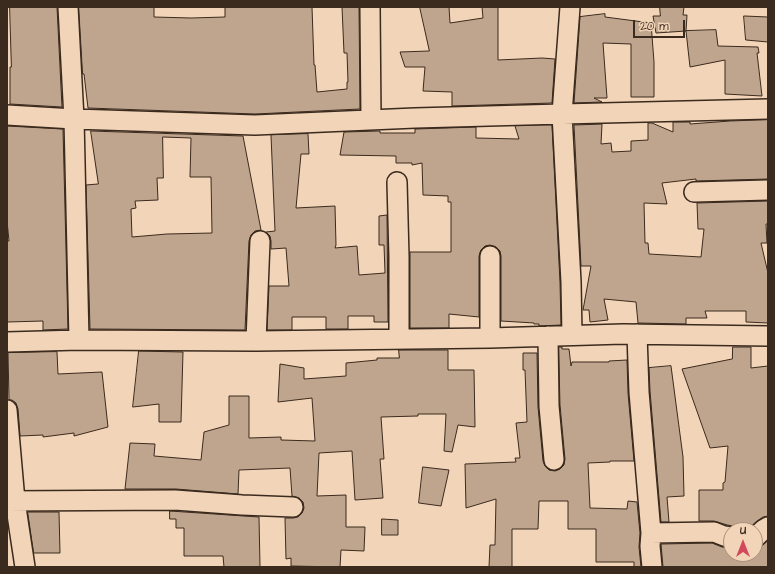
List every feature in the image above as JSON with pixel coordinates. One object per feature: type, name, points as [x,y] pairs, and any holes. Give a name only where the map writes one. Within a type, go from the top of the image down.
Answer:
[{"type":"street","points":[[68,7],[74,119],[79,340]]},
{"type":"street","points":[[370,7],[371,120]]},
{"type":"street","points":[[570,7],[562,114],[571,282],[572,335]]},
{"type":"street","points":[[7,116],[256,125],[562,114],[768,109]]},
{"type":"street","points":[[397,182],[399,338]]},
{"type":"street","points":[[694,192],[768,190]]},
{"type":"street","points":[[256,341],[260,241]]},
{"type":"street","points":[[490,256],[490,338]]},
{"type":"street","points":[[637,334],[638,392],[651,533],[650,546],[652,567]]},
{"type":"street","points":[[7,342],[79,340],[256,341],[490,338],[637,334],[768,336]]},
{"type":"street","points":[[548,336],[549,406],[554,460]]},
{"type":"street","points":[[7,410],[11,501],[25,567]]},
{"type":"street","points":[[11,501],[175,500],[293,507]]},
{"type":"street","points":[[651,533],[714,532],[723,536]]},
{"type":"building","points":[[10,7],[57,7],[62,107],[10,104]]},
{"type":"building","points":[[79,7],[154,7],[154,17],[191,18],[225,17],[225,7],[312,7],[314,65],[317,92],[347,89],[347,53],[344,53],[342,7],[359,7],[360,109],[255,114],[88,108],[83,74]]},
{"type":"building","points":[[420,7],[449,7],[450,23],[483,18],[482,7],[498,7],[498,60],[542,58],[555,59],[552,103],[452,106],[452,92],[423,91],[425,67],[405,67],[400,52],[429,51]]},
{"type":"building","points":[[660,7],[684,7],[683,15],[687,15],[686,31],[656,33],[653,16],[660,16]]},
{"type":"building","points":[[605,14],[605,17],[651,23],[654,62],[654,97],[631,97],[631,44],[603,43],[607,98],[594,98],[602,102],[574,103],[580,17]]},
{"type":"building","points":[[744,16],[768,17],[768,42],[746,40]]},
{"type":"building","points":[[716,30],[718,46],[758,47],[759,53],[757,53],[762,96],[725,94],[725,60],[690,67],[686,31]]},
{"type":"building","points":[[768,120],[768,179],[696,181],[696,179],[662,183],[667,204],[644,203],[645,243],[648,243],[649,254],[701,257],[704,229],[698,229],[697,203],[768,201],[768,224],[766,224],[767,243],[761,243],[768,273],[768,323],[746,322],[746,311],[705,311],[707,318],[686,318],[686,324],[638,323],[636,302],[604,299],[608,320],[590,322],[589,310],[583,310],[591,266],[581,266],[574,125],[602,124],[601,144],[611,143],[612,152],[631,151],[631,141],[648,140],[648,123],[652,123],[673,132],[673,122],[690,122],[690,124]]},
{"type":"building","points":[[552,125],[561,325],[539,326],[539,324],[534,323],[501,321],[501,256],[500,251],[496,247],[490,245],[485,246],[481,250],[479,256],[479,317],[449,314],[449,328],[410,328],[410,252],[451,252],[451,202],[448,202],[448,196],[423,195],[422,163],[412,165],[412,163],[396,163],[396,156],[340,155],[344,132],[380,131],[380,133],[415,133],[415,129],[476,127],[476,138],[519,139],[515,126]]},
{"type":"building","points":[[7,126],[63,129],[68,329],[43,330],[43,321],[7,322],[7,241],[9,241],[7,221]]},
{"type":"building","points":[[91,131],[243,136],[261,230],[255,231],[251,235],[249,241],[245,330],[90,329],[86,185],[98,184]],"holes":[[[163,137],[191,138],[190,177],[211,177],[212,233],[167,234],[132,237],[131,209],[136,208],[135,201],[158,200],[157,178],[163,178]]]},
{"type":"building","points":[[308,134],[309,154],[301,154],[296,208],[335,206],[335,248],[357,246],[359,275],[385,273],[384,245],[379,245],[379,216],[387,215],[388,322],[374,322],[374,316],[348,316],[348,329],[326,329],[326,317],[292,317],[292,330],[267,330],[269,286],[289,286],[286,248],[271,249],[270,236],[266,232],[275,231],[271,135]]},
{"type":"building","points":[[559,347],[562,347],[562,349],[569,349],[571,366],[572,362],[609,362],[627,360],[628,393],[634,461],[588,463],[590,508],[627,509],[628,501],[637,502],[641,567],[634,567],[634,562],[596,562],[596,529],[568,529],[568,501],[539,501],[538,529],[512,529],[512,567],[489,567],[490,545],[495,545],[496,499],[466,508],[465,464],[516,462],[515,458],[520,458],[516,423],[527,422],[523,353],[537,353],[538,407],[543,461],[549,470],[555,471],[564,465],[565,459],[560,405]]},
{"type":"building","points":[[733,347],[751,347],[751,368],[768,366],[768,516],[763,517],[756,522],[723,522],[723,524],[714,521],[699,521],[699,490],[723,490],[728,446],[710,448],[682,369],[732,359]]},
{"type":"building","points":[[399,350],[448,350],[448,370],[474,370],[475,427],[458,425],[452,452],[444,451],[446,414],[418,414],[418,416],[381,417],[384,459],[380,459],[383,498],[355,500],[352,451],[319,453],[317,496],[346,495],[346,527],[365,527],[364,551],[341,550],[340,567],[291,566],[291,558],[286,559],[285,518],[298,517],[304,508],[303,502],[299,498],[292,496],[290,468],[239,470],[238,494],[176,489],[125,489],[130,443],[155,444],[154,456],[201,460],[204,432],[229,425],[229,396],[249,396],[249,438],[281,437],[281,440],[315,441],[312,398],[278,402],[280,364],[304,368],[304,379],[346,376],[346,363],[377,360],[377,358],[399,358]]},
{"type":"building","points":[[139,351],[183,352],[181,422],[159,422],[159,404],[133,407]]},
{"type":"building","points":[[57,352],[58,374],[102,372],[108,427],[74,436],[74,433],[43,437],[43,435],[20,436],[18,409],[16,403],[9,400],[8,353]]},
{"type":"building","points":[[671,366],[683,457],[684,496],[667,497],[669,522],[661,522],[649,368]]},
{"type":"building","points":[[423,467],[449,470],[441,506],[419,503]]},
{"type":"building","points":[[170,511],[259,517],[260,567],[224,567],[223,556],[184,556],[184,528],[176,528],[176,519],[170,519]]},
{"type":"building","points":[[28,512],[59,512],[60,553],[34,553]]},
{"type":"building","points":[[382,519],[398,520],[398,535],[382,535]]},
{"type":"building","points":[[768,541],[768,567],[663,567],[661,544],[712,543],[723,547],[723,562],[763,562],[763,545]]}]
